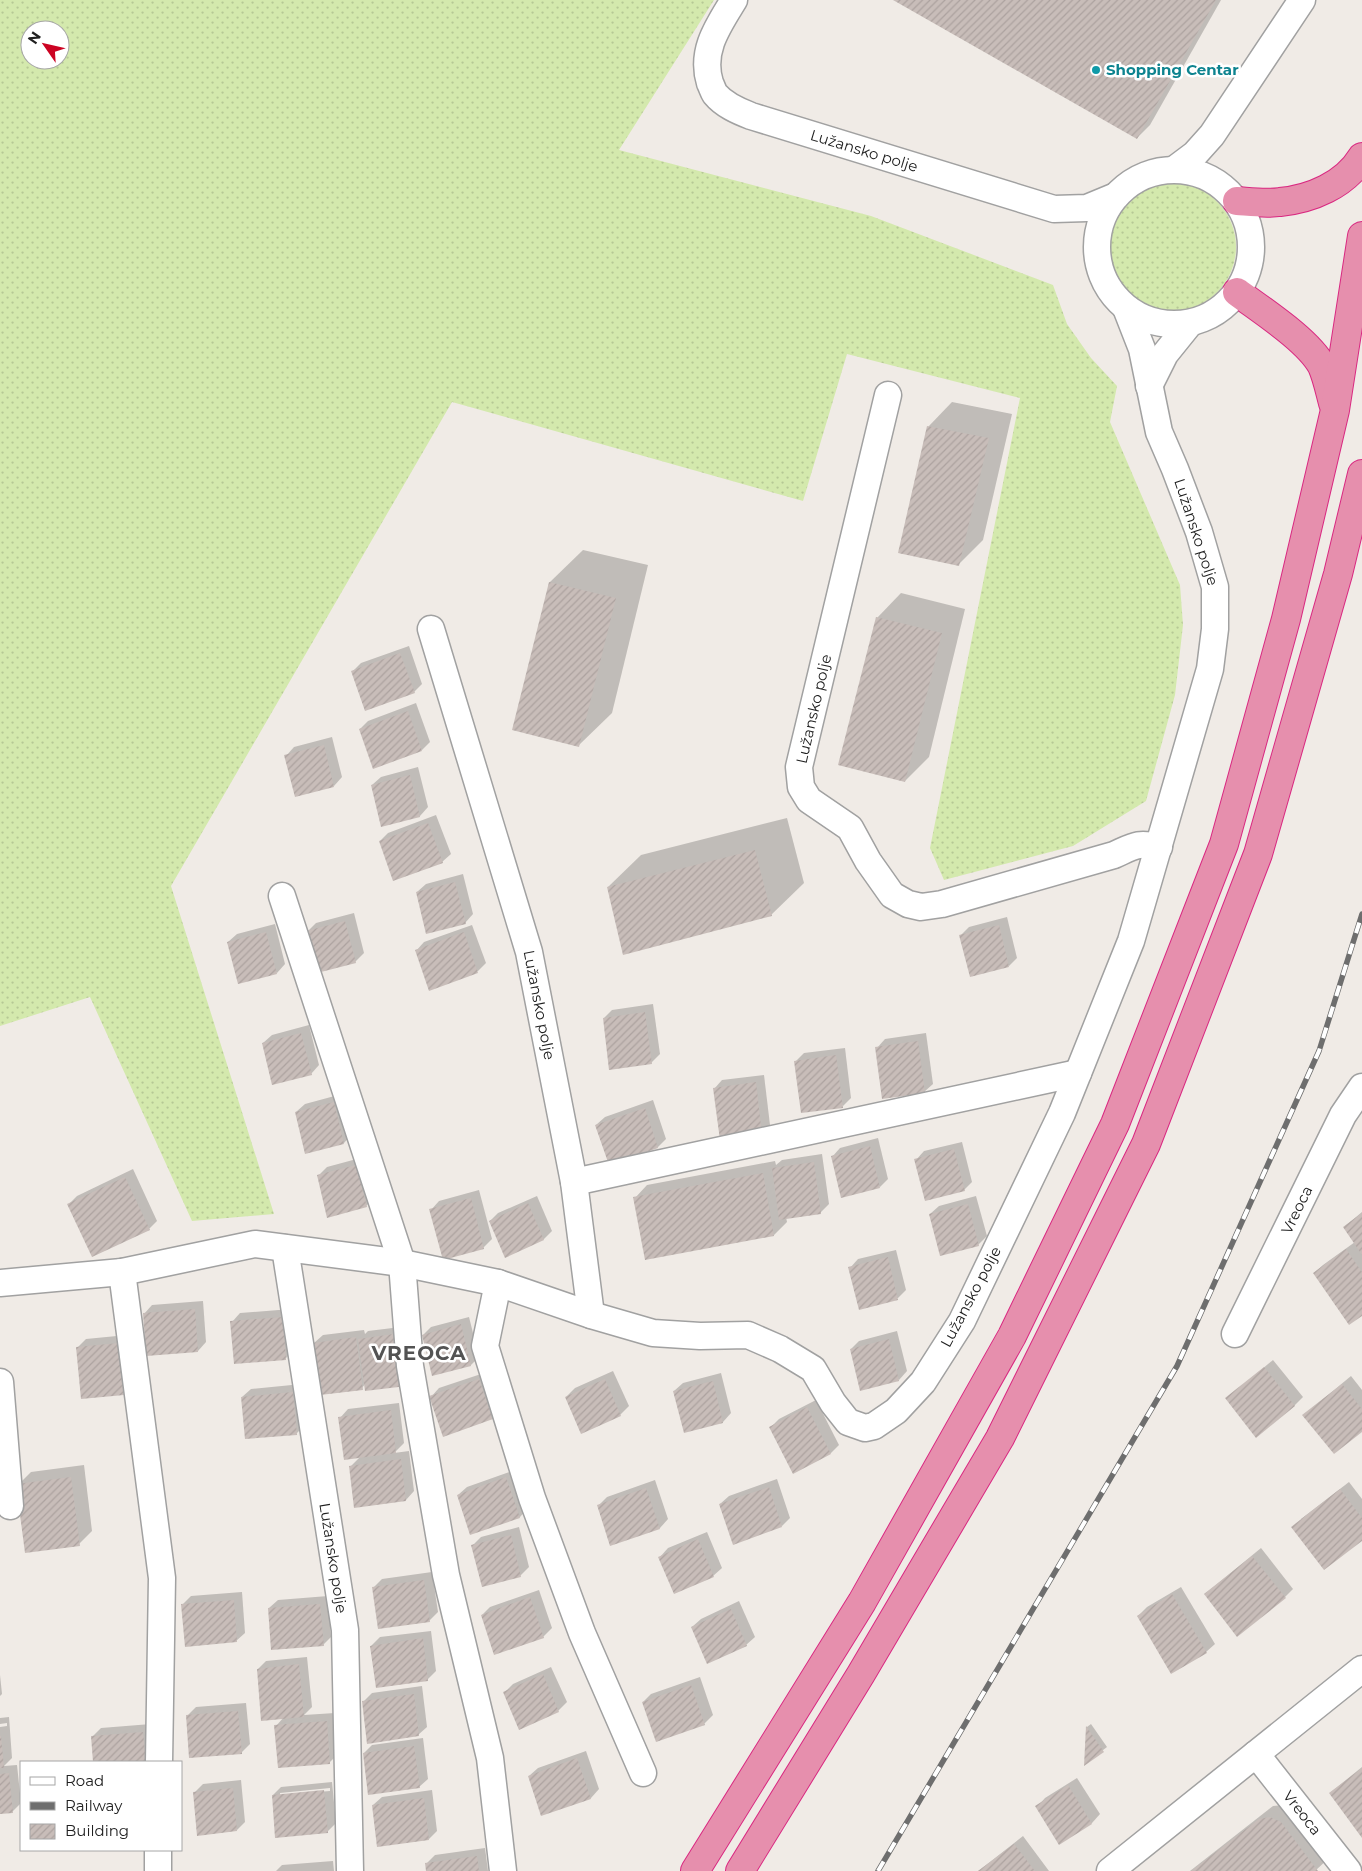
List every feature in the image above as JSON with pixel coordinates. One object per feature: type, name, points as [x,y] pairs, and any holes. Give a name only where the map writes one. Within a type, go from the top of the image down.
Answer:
[{"type":"highway","points":[[1237,201],[1278,202],[1314,194],[1338,183],[1362,157]]},
{"type":"highway","points":[[695,1871],[862,1602],[1012,1336],[1115,1124],[1224,844],[1286,619],[1335,410],[1362,236]]},
{"type":"highway","points":[[1237,292],[1304,343],[1322,366],[1335,410]]},
{"type":"highway","points":[[740,1871],[861,1674],[1000,1438],[1146,1144],[1258,854],[1338,574],[1362,474]]},
{"type":"street","name":"Lužansko polje","points":[[734,0],[718,27],[708,51],[708,74],[714,93],[728,106],[751,116],[1054,209],[1087,208],[1116,196]]},
{"type":"street","points":[[1176,169],[1195,154],[1212,135],[1302,0]]},
{"type":"street","points":[[1212,135],[1213,162],[1217,182]]},
{"type":"street","points":[[1176,169],[1190,171],[1204,175],[1217,182],[1237,201],[1246,218],[1251,237],[1251,257],[1246,275],[1237,292],[1224,306],[1208,317],[1190,322],[1174,324],[1156,322],[1141,317],[1126,308],[1106,284],[1100,270],[1097,255],[1097,239],[1100,224],[1116,196],[1128,185],[1143,176],[1159,171],[1176,169]]},
{"type":"street","points":[[1054,209],[1080,229],[1097,255]]},
{"type":"street","name":"Lužansko polje","points":[[0,1283],[122,1272],[255,1244],[402,1263],[498,1283],[591,1315],[653,1333],[700,1336],[748,1335],[780,1348],[814,1369],[833,1403],[848,1422],[866,1428],[874,1426],[896,1411],[924,1382],[962,1321],[1058,1122],[1131,941],[1210,669],[1216,629],[1215,587],[1199,532],[1159,432],[1142,349],[1126,308]]},
{"type":"street","points":[[1149,386],[1164,354],[1190,322]]},
{"type":"street","name":"Lužansko polje","points":[[888,395],[799,767],[801,787],[809,800],[850,828],[868,861],[892,895],[908,904],[921,908],[942,904],[1114,855],[1134,846],[1143,844],[1159,847]]},
{"type":"street","name":"Lužansko polje","points":[[431,629],[529,952],[574,1182],[591,1315]]},
{"type":"street","points":[[282,896],[402,1263],[410,1366],[446,1575],[490,1758],[504,1871]]},
{"type":"street","points":[[574,1182],[1078,1074]]},
{"type":"street","name":"Vreoca","points":[[1235,1334],[1343,1115],[1362,1087]]},
{"type":"street","name":"Lužansko polje","points":[[285,1248],[344,1630],[350,1871]]},
{"type":"street","points":[[122,1272],[162,1578],[159,1761]]},
{"type":"street","points":[[498,1283],[485,1346],[536,1507],[582,1633],[643,1773]]},
{"type":"street","points":[[0,1382],[10,1506]]},
{"type":"street","points":[[1110,1871],[1362,1669]]},
{"type":"street","name":"Vreoca","points":[[1256,1754],[1348,1871]]},
{"type":"street","points":[[158,1851],[158,1871]]},
{"type":"green space","points":[[0,0],[714,0],[619,150],[871,216],[1053,285],[1067,324],[1091,358],[1117,386],[1110,422],[1180,585],[1183,625],[1175,695],[1146,801],[1073,846],[944,880],[930,848],[1020,398],[847,354],[803,501],[452,402],[171,886],[274,1214],[192,1221],[90,997],[0,1026]]},
{"type":"green space","points":[[1172,183],[1197,188],[1217,202],[1231,222],[1236,247],[1231,272],[1217,292],[1197,306],[1172,311],[1147,306],[1127,292],[1113,272],[1108,247],[1113,222],[1127,202],[1147,188]]},
{"type":"building","name":"Shopping Centar","points":[[893,0],[1216,0],[1137,139]]},
{"type":"building","points":[[927,426],[989,438],[959,566],[898,553]]},
{"type":"building","points":[[549,582],[616,598],[579,747],[512,730]]},
{"type":"building","points":[[876,617],[942,633],[905,782],[838,765]]},
{"type":"building","points":[[400,653],[415,693],[365,711],[351,671]]},
{"type":"building","points":[[408,711],[422,751],[373,769],[359,729]]},
{"type":"building","points":[[324,745],[334,787],[295,797],[284,755]]},
{"type":"building","points":[[410,775],[420,817],[381,827],[371,785]]},
{"type":"building","points":[[428,823],[443,863],[393,881],[379,841]]},
{"type":"building","points":[[755,850],[772,916],[623,955],[607,887]]},
{"type":"building","points":[[455,882],[466,924],[426,934],[416,892]]},
{"type":"building","points":[[345,921],[356,963],[317,973],[306,931]]},
{"type":"building","points":[[999,925],[1009,967],[970,977],[959,935]]},
{"type":"building","points":[[266,932],[277,974],[238,984],[227,942]]},
{"type":"building","points":[[464,932],[478,973],[429,991],[415,950]]},
{"type":"building","points":[[645,1012],[652,1064],[609,1070],[603,1018]]},
{"type":"building","points":[[301,1033],[312,1075],[272,1085],[262,1043]]},
{"type":"building","points":[[918,1041],[925,1093],[882,1099],[875,1047]]},
{"type":"building","points":[[836,1055],[843,1108],[801,1113],[794,1061]]},
{"type":"building","points":[[756,1082],[762,1135],[720,1140],[713,1088]]},
{"type":"building","points":[[334,1102],[344,1144],[305,1154],[295,1112]]},
{"type":"building","points":[[645,1108],[658,1148],[609,1165],[595,1125]]},
{"type":"building","points":[[870,1146],[880,1188],[841,1198],[831,1156]]},
{"type":"building","points":[[954,1149],[965,1191],[925,1201],[914,1159]]},
{"type":"building","points":[[814,1162],[821,1214],[779,1220],[772,1168]]},
{"type":"building","points":[[356,1165],[367,1207],[327,1218],[317,1175]]},
{"type":"building","points":[[763,1173],[774,1236],[645,1260],[633,1197]]},
{"type":"building","points":[[125,1177],[150,1230],[92,1257],[67,1204]]},
{"type":"building","points":[[471,1198],[484,1249],[443,1260],[429,1209]]},
{"type":"building","points":[[528,1203],[544,1240],[505,1258],[489,1221]]},
{"type":"building","points":[[968,1204],[979,1246],[940,1256],[929,1214]]},
{"type":"building","points":[[1362,1213],[1362,1255],[1343,1227]]},
{"type":"building","points":[[1346,1249],[1362,1272],[1362,1316],[1349,1325],[1313,1273]]},
{"type":"building","points":[[888,1257],[898,1300],[859,1310],[848,1267]]},
{"type":"building","points":[[195,1309],[198,1352],[146,1356],[143,1313]]},
{"type":"building","points":[[283,1317],[286,1360],[234,1364],[230,1321]]},
{"type":"building","points":[[461,1324],[471,1366],[432,1376],[422,1335]]},
{"type":"building","points":[[401,1333],[407,1386],[365,1391],[358,1339]]},
{"type":"building","points":[[356,1337],[363,1390],[320,1395],[313,1343]]},
{"type":"building","points":[[889,1339],[899,1381],[860,1391],[850,1349]]},
{"type":"building","points":[[119,1343],[124,1395],[81,1399],[76,1347]]},
{"type":"building","points":[[1264,1367],[1295,1406],[1256,1438],[1225,1398]]},
{"type":"building","points":[[479,1379],[493,1419],[443,1437],[429,1396]]},
{"type":"building","points":[[605,1379],[621,1416],[581,1434],[565,1397]]},
{"type":"building","points":[[713,1381],[723,1423],[684,1433],[673,1391]]},
{"type":"building","points":[[1342,1384],[1362,1409],[1362,1432],[1334,1454],[1302,1415]]},
{"type":"building","points":[[293,1392],[297,1435],[245,1439],[241,1397]]},
{"type":"building","points":[[807,1407],[831,1454],[793,1474],[769,1427]]},
{"type":"building","points":[[391,1410],[396,1453],[344,1460],[338,1417]]},
{"type":"building","points":[[401,1459],[406,1501],[354,1508],[349,1466]]},
{"type":"building","points":[[71,1477],[80,1546],[25,1553],[16,1484]]},
{"type":"building","points":[[506,1477],[520,1518],[470,1535],[457,1495]]},
{"type":"building","points":[[769,1487],[782,1527],[733,1545],[719,1504]]},
{"type":"building","points":[[646,1488],[660,1529],[610,1546],[597,1505]]},
{"type":"building","points":[[1340,1489],[1362,1518],[1362,1541],[1324,1570],[1291,1527]]},
{"type":"building","points":[[511,1535],[521,1577],[482,1587],[471,1545]]},
{"type":"building","points":[[698,1539],[714,1577],[674,1594],[658,1557]]},
{"type":"building","points":[[1252,1556],[1286,1598],[1237,1637],[1204,1594]]},
{"type":"building","points":[[424,1580],[430,1622],[378,1629],[372,1587]]},
{"type":"building","points":[[1172,1594],[1207,1653],[1171,1674],[1137,1616]]},
{"type":"building","points":[[530,1597],[544,1638],[494,1655],[481,1615]]},
{"type":"building","points":[[234,1600],[237,1642],[185,1647],[181,1604]]},
{"type":"building","points":[[320,1604],[324,1646],[271,1650],[268,1608]]},
{"type":"building","points":[[731,1609],[747,1646],[707,1664],[691,1627]]},
{"type":"building","points":[[423,1638],[428,1681],[376,1688],[370,1646]]},
{"type":"building","points":[[299,1664],[304,1717],[261,1721],[257,1669]]},
{"type":"building","points":[[543,1674],[559,1712],[519,1730],[503,1692]]},
{"type":"building","points":[[691,1685],[705,1725],[656,1742],[642,1702]]},
{"type":"building","points":[[414,1694],[419,1736],[367,1744],[362,1701]]},
{"type":"building","points":[[238,1711],[242,1754],[189,1758],[186,1715]]},
{"type":"building","points":[[327,1721],[330,1764],[278,1768],[274,1725]]},
{"type":"building","points":[[1086,1726],[1104,1752],[1084,1766]]},
{"type":"building","points":[[143,1732],[146,1761],[93,1761],[91,1736]]},
{"type":"building","points":[[1,1736],[4,1768],[0,1768]]},
{"type":"building","points":[[414,1746],[420,1788],[368,1795],[363,1753]]},
{"type":"building","points":[[577,1758],[591,1799],[541,1816],[528,1776]]},
{"type":"building","points":[[1362,1768],[1362,1838],[1329,1793]]},
{"type":"building","points":[[9,1773],[13,1813],[0,1814],[0,1774]]},
{"type":"building","points":[[1068,1785],[1092,1824],[1059,1845],[1035,1806]]},
{"type":"building","points":[[233,1788],[237,1831],[197,1836],[193,1792]]},
{"type":"building","points":[[324,1790],[328,1833],[275,1838],[272,1795]]},
{"type":"building","points":[[424,1798],[429,1840],[377,1847],[372,1805]]},
{"type":"building","points":[[1270,1817],[1281,1822],[1318,1871],[1191,1871],[1259,1819]]},
{"type":"building","points":[[1014,1844],[1035,1871],[978,1871]]},
{"type":"building","points":[[477,1856],[479,1871],[426,1871],[425,1863]]},
{"type":"railway","points":[[878,1871],[1177,1366],[1319,1051],[1362,914]]},
{"type":"place","name":"Shopping Centar","points":[[1096,70]]},
{"type":"district","name":"VREOCA","points":[[419,1353]]}]
